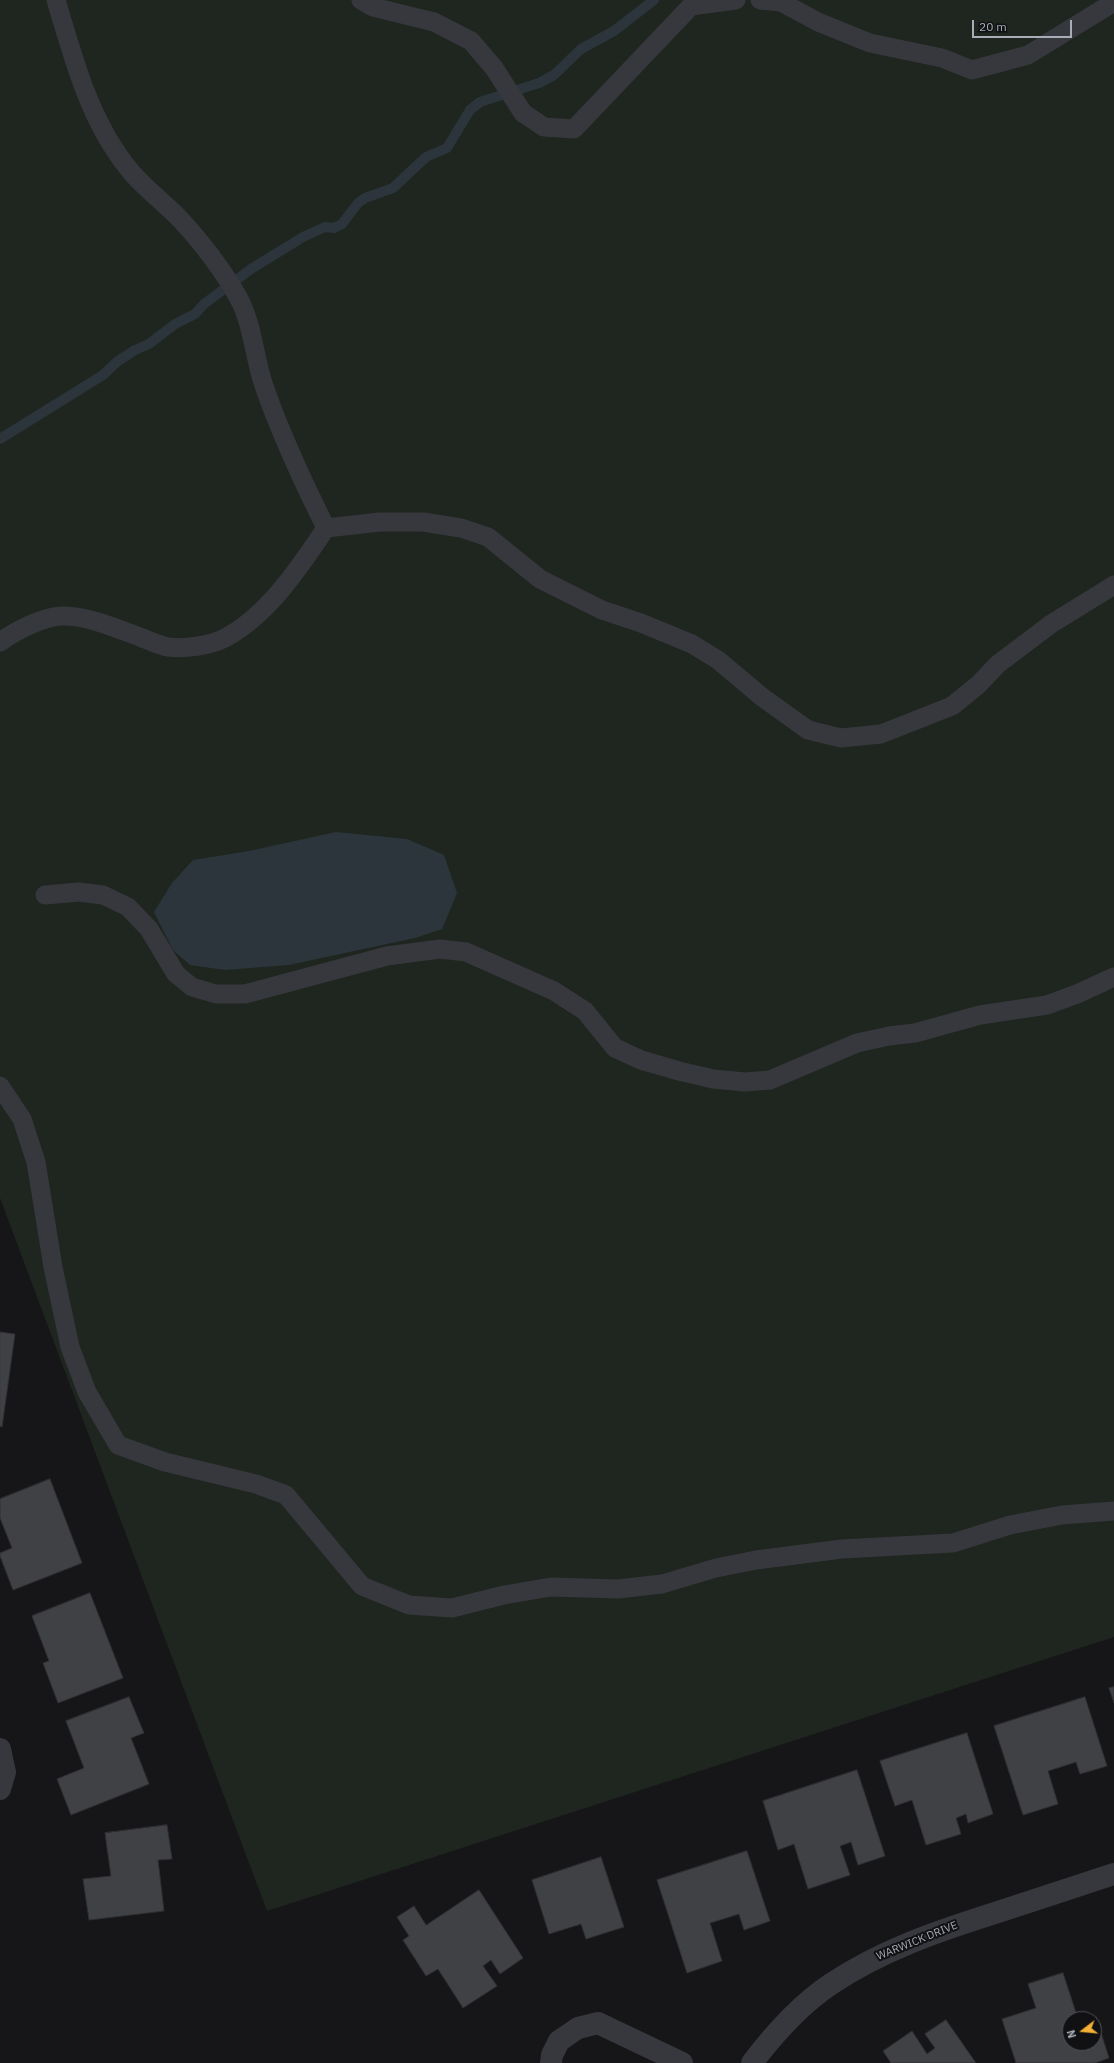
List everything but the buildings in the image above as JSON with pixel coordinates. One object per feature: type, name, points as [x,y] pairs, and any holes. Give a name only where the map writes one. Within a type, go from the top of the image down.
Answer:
[{"type":"street","points":[[0,1749],[5,1772],[0,1790]]},
{"type":"street","name":"WARWICK DRIVE","points":[[752,2063],[801,2009],[830,1984],[869,1961],[900,1946],[940,1931],[1114,1874]]},
{"type":"street","points":[[551,2063],[552,2055],[559,2041],[578,2028],[598,2023],[682,2063]]},
{"type":"lane","points":[[56,0],[80,79],[103,130],[132,173],[179,218],[216,264],[238,296],[245,311],[267,393],[295,462],[326,528]]},
{"type":"lane","points":[[361,0],[373,7],[434,22],[471,41],[494,68],[523,113],[544,127],[574,129],[691,6],[736,0]]},
{"type":"lane","points":[[760,0],[781,2],[818,22],[870,43],[942,58],[972,70],[1028,55],[1114,2]]},
{"type":"lane","points":[[0,642],[34,624],[60,616],[82,618],[168,647],[201,646],[223,639],[246,624],[269,602],[303,562],[326,528],[380,522],[423,522],[461,528],[488,537],[540,579],[602,610],[641,623],[692,644],[718,660],[762,697],[808,730],[841,738],[881,734],[952,706],[978,685],[998,664],[1051,624],[1114,585]]},
{"type":"lane","points":[[45,895],[79,892],[103,896],[128,907],[149,929],[176,974],[192,987],[216,994],[245,994],[387,956],[440,949],[466,952],[554,991],[585,1011],[615,1048],[641,1060],[679,1071],[713,1079],[745,1082],[770,1080],[857,1043],[888,1036],[915,1033],[980,1015],[1047,1005],[1077,994],[1114,977]]},
{"type":"lane","points":[[0,1086],[22,1119],[36,1162],[53,1267],[70,1347],[87,1392],[118,1445],[165,1462],[256,1484],[286,1495],[362,1586],[409,1606],[452,1608],[504,1595],[551,1587],[618,1589],[662,1584],[716,1568],[756,1560],[842,1549],[953,1543],[1010,1525],[1055,1516],[1114,1511]]},
{"type":"shaded area","points":[[0,0],[1114,0],[1114,1637],[267,1911],[0,1198]]},
{"type":"shaded area","points":[[336,832],[407,839],[444,855],[457,893],[442,929],[415,938],[289,965],[225,970],[190,965],[173,950],[154,912],[172,883],[193,860],[249,851]]},
{"type":"waterway","points":[[0,439],[103,375],[118,361],[135,350],[149,344],[175,324],[195,314],[204,304],[251,269],[303,237],[325,227],[334,228],[342,224],[358,203],[365,198],[393,188],[426,157],[447,148],[470,110],[480,102],[539,83],[554,75],[581,49],[614,31],[654,0]]}]
